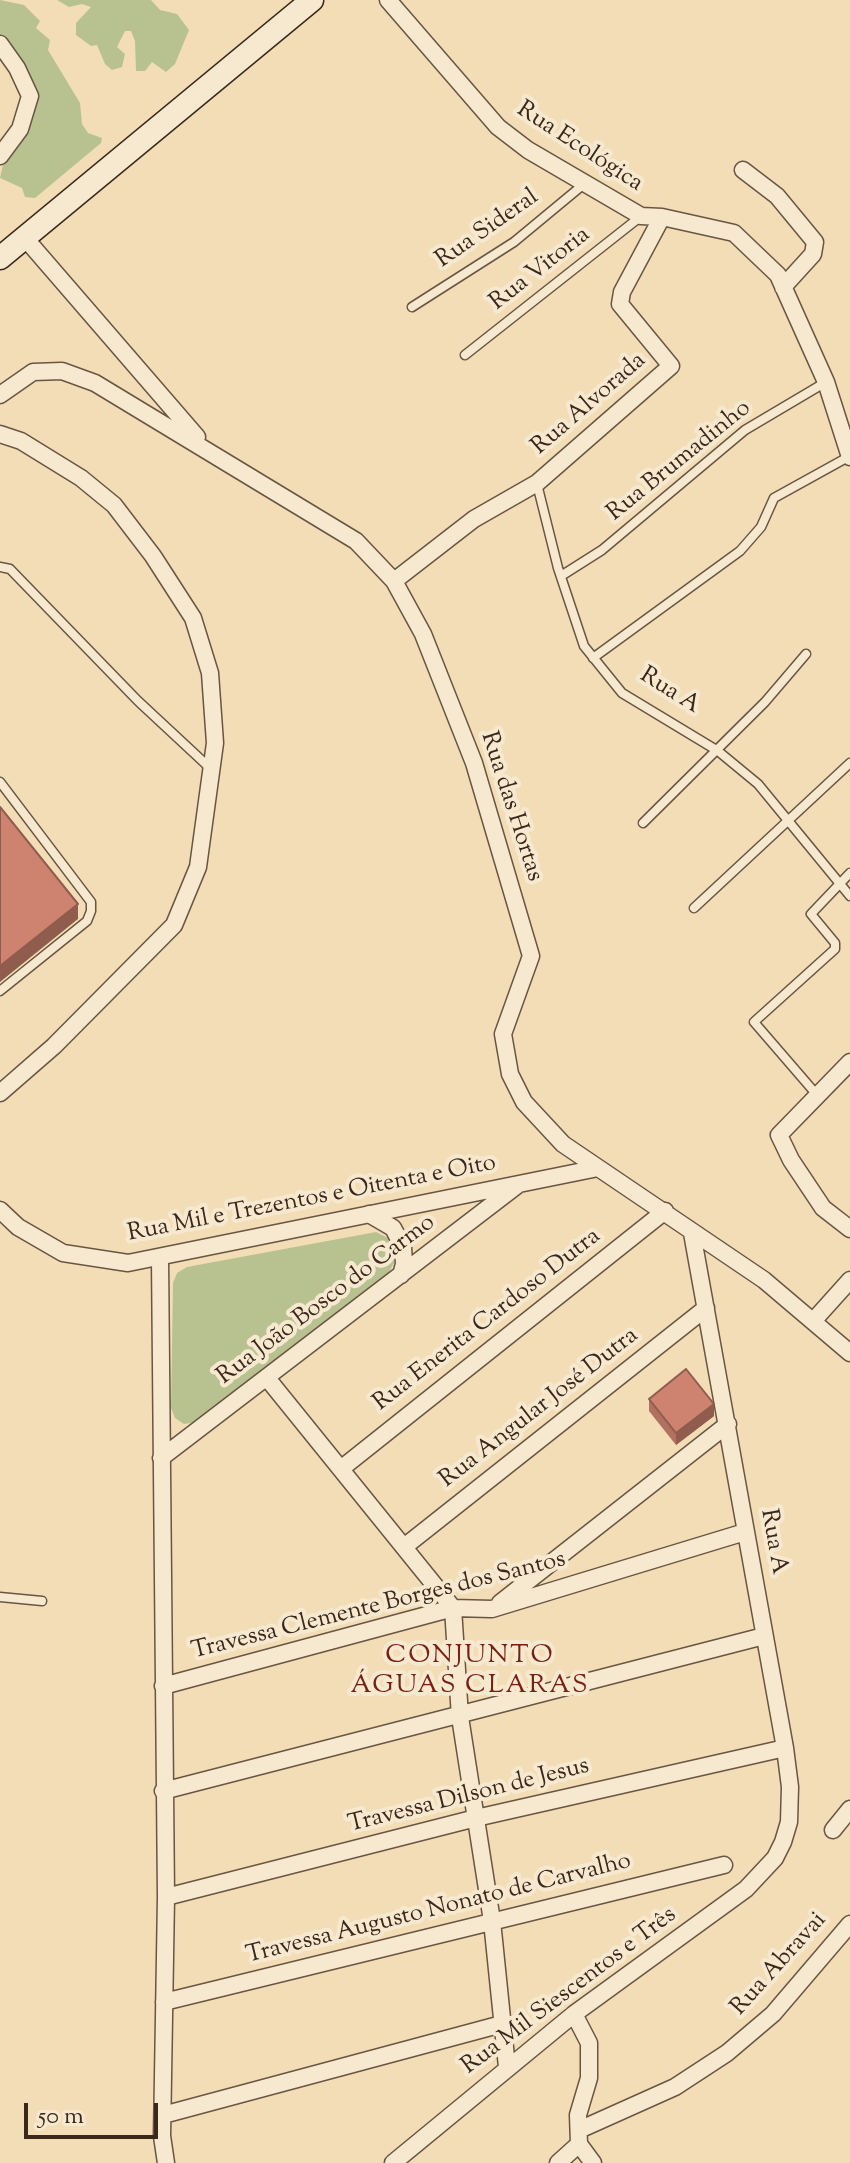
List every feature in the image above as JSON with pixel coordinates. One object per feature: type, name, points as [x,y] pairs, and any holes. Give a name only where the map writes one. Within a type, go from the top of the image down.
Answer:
[{"type":"street","points":[[0,258],[312,0]]},
{"type":"street","name":"Rua Ecológica","points":[[388,0],[498,127],[641,216],[662,217],[734,233],[778,275],[826,382],[850,456]]},
{"type":"street","points":[[0,44],[17,68],[30,96],[20,129],[0,156]]},
{"type":"street","points":[[743,170],[777,196],[816,248],[783,287]]},
{"type":"street","name":"Rua Alvorada","points":[[394,581],[474,519],[537,483],[671,366],[620,304],[622,292],[662,217]]},
{"type":"street","points":[[25,238],[206,448]]},
{"type":"street","name":"Rua das Hortas","points":[[0,395],[33,372],[62,371],[95,383],[356,541],[394,581],[423,634],[474,763],[531,956],[503,1034],[510,1074],[524,1102],[563,1144],[764,1280],[815,1319],[850,1353]]},
{"type":"street","points":[[0,434],[21,441],[81,478],[114,505],[193,618],[210,673],[214,771],[198,867],[174,925],[65,1036],[0,1093]]},
{"type":"street","points":[[850,1062],[779,1135],[791,1160],[823,1208],[850,1228]]},
{"type":"street","name":"Rua Mil e Trezentos e Oitenta e Oito","points":[[0,1210],[18,1227],[63,1253],[128,1263],[598,1168]]},
{"type":"street","name":"Rua João Bosco do Carmo","points":[[161,1458],[522,1182]]},
{"type":"street","name":"Rua Enerita Cardoso Dutra","points":[[342,1468],[665,1211]]},
{"type":"street","points":[[369,1214],[393,1228],[403,1247],[401,1275]]},
{"type":"street","name":"Rua A","points":[[692,1233],[785,1748],[789,1822],[775,1858]]},
{"type":"street","points":[[160,1258],[166,1897],[163,2115],[166,2163]]},
{"type":"street","points":[[815,1319],[850,1280]]},
{"type":"street","name":"Rua Angular José Dutra","points":[[404,1547],[706,1308]]},
{"type":"street","points":[[267,1378],[453,1608],[460,1717],[492,1921],[507,2067]]},
{"type":"street","points":[[492,1609],[728,1424]]},
{"type":"street","name":"Travessa Clemente Borges dos Santos","points":[[163,1686],[453,1608],[492,1609],[745,1532]]},
{"type":"street","points":[[163,1791],[460,1717],[764,1636]]},
{"type":"street","name":"Travessa Dilson de Jesus","points":[[166,1897],[476,1818],[785,1748]]},
{"type":"street","points":[[833,1830],[850,1809]]},
{"type":"street","name":"Rua Mil Siescentos e Três","points":[[393,2163],[574,2014],[746,1889],[775,1858]]},
{"type":"street","name":"Travessa Augusto Nonato de Carvalho","points":[[164,2002],[724,1865]]},
{"type":"street","name":"Rua Abravai","points":[[558,2163],[579,2137],[675,2087],[727,2053],[773,2014],[850,1924]]},
{"type":"street","points":[[574,2014],[589,2043],[589,2078],[578,2115],[579,2137],[593,2163]]},
{"type":"street","points":[[163,2115],[502,2024]]},
{"type":"lane","name":"Rua Sideral","points":[[412,307],[514,242],[585,183]]},
{"type":"lane","name":"Rua Vitoria","points":[[465,355],[641,216]]},
{"type":"lane","name":"Rua Brumadinho","points":[[561,576],[602,550],[745,430],[826,382]]},
{"type":"lane","points":[[593,658],[740,551],[761,527],[774,498],[850,456]]},
{"type":"lane","name":"Rua A","points":[[537,483],[561,576],[584,646],[593,658],[622,693],[718,751],[758,784],[850,896]]},
{"type":"lane","points":[[0,567],[10,569],[138,701],[214,771]]},
{"type":"lane","points":[[643,823],[718,751],[806,654]]},
{"type":"lane","points":[[694,908],[850,763]]},
{"type":"lane","points":[[0,782],[91,902],[91,911],[87,921],[0,991]]},
{"type":"lane","points":[[817,1095],[754,1022],[835,949],[835,943],[811,914],[850,873]]},
{"type":"lane","points":[[0,1597],[42,1601]]},
{"type":"green space","points":[[0,0],[24,5],[40,21],[36,28],[50,40],[48,50],[80,103],[82,124],[88,133],[102,138],[101,143],[35,198],[25,197],[22,188],[0,178],[3,164],[31,122],[36,106],[32,89],[0,35]]},
{"type":"green space","points":[[57,0],[151,0],[160,10],[177,14],[189,30],[175,64],[166,72],[152,62],[145,71],[136,71],[135,41],[131,31],[125,31],[117,47],[125,54],[122,67],[112,70],[105,64],[97,45],[91,46],[76,35],[76,23],[91,7],[82,4],[69,7]]},
{"type":"green space","points":[[376,1232],[388,1238],[394,1250],[394,1263],[388,1274],[197,1422],[184,1424],[175,1418],[171,1408],[173,1283],[177,1273],[187,1267]]},
{"type":"building","points":[[0,807],[78,904],[0,966]]},
{"type":"building","points":[[686,1369],[714,1404],[676,1433],[649,1399]]},
{"type":"district","name":"CONJUNTO ÁGUAS CLARAS","points":[[470,1673]]}]
